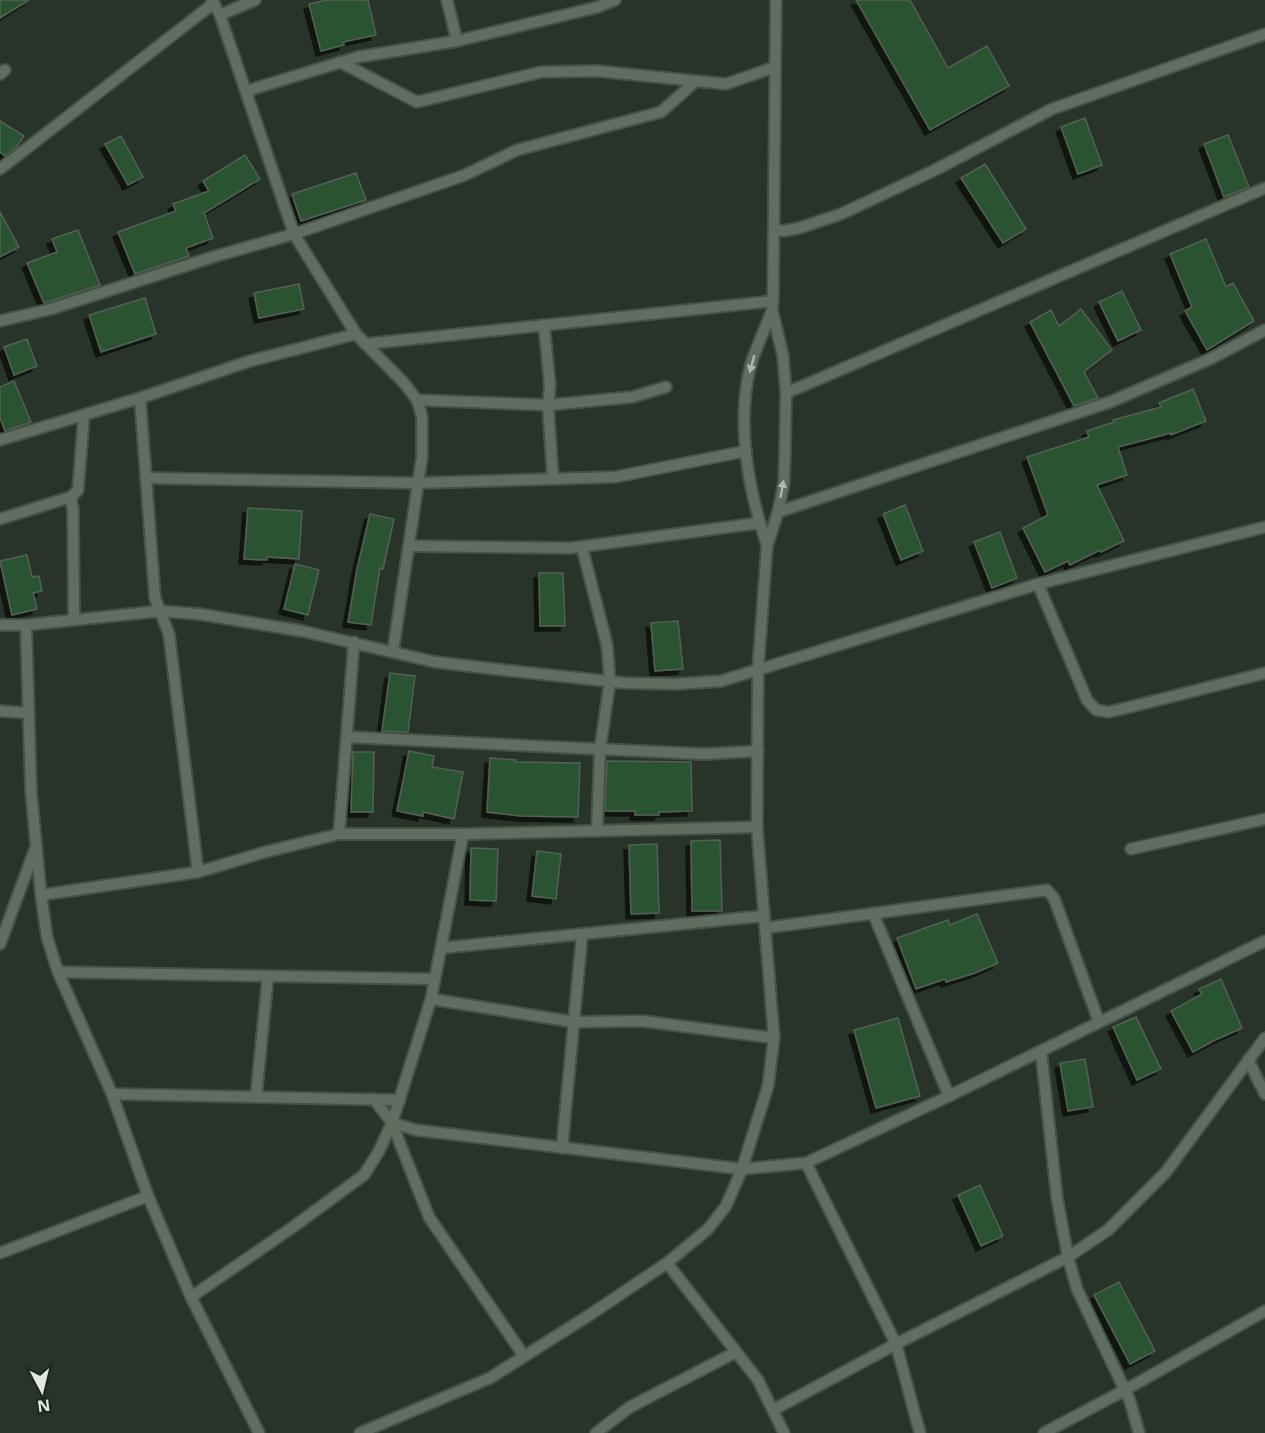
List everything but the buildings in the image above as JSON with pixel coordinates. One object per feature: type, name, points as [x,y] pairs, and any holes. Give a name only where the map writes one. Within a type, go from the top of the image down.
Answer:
[{"type":"street","points":[[220,15],[255,0]]},
{"type":"street","points":[[447,0],[457,41]]},
{"type":"street","points":[[246,92],[358,57],[457,41],[615,0]]},
{"type":"street","points":[[360,1433],[490,1378],[667,1263],[708,1229],[726,1206],[742,1169],[768,1086],[774,1038],[757,827],[758,670],[767,546],[778,513],[784,482],[786,393],[783,356],[773,305],[776,0]]},
{"type":"street","points":[[0,169],[213,2],[220,15],[294,234],[356,334],[404,383],[417,400],[422,418],[422,457],[393,651]]},
{"type":"street","points":[[774,229],[783,231],[799,228],[841,214],[935,170],[1052,109],[1265,34]]},
{"type":"street","points":[[340,62],[417,102],[541,72],[597,71],[726,84],[775,67]]},
{"type":"street","points":[[0,321],[51,309],[216,256],[294,234],[465,175],[517,150],[660,112],[696,81]]},
{"type":"street","points":[[786,393],[1265,188]]},
{"type":"street","points":[[365,344],[544,325],[773,305]]},
{"type":"street","points":[[767,546],[759,523],[746,451],[743,416],[752,361],[773,305]]},
{"type":"street","points":[[544,325],[550,386],[548,405],[553,479]]},
{"type":"street","points":[[778,513],[1110,402],[1210,359],[1265,330]]},
{"type":"street","points":[[0,440],[140,398],[250,361],[356,334]]},
{"type":"street","points":[[417,400],[548,405],[632,397],[666,387]]},
{"type":"street","points":[[140,398],[155,598],[169,634],[198,872]]},
{"type":"street","points":[[0,519],[71,497],[78,490],[84,415]]},
{"type":"street","points":[[146,478],[417,483],[615,477],[746,451]]},
{"type":"street","points":[[71,497],[74,619]]},
{"type":"street","points":[[409,546],[582,547],[759,523]]},
{"type":"street","points":[[0,625],[26,625],[160,611],[199,614],[354,642],[435,662],[610,681],[676,684],[721,681],[1038,584],[1265,527]]},
{"type":"street","points":[[582,547],[607,645],[610,681],[600,749],[597,831]]},
{"type":"street","points":[[1038,584],[1087,700],[1096,710],[1109,712],[1265,673]]},
{"type":"street","points":[[26,625],[28,713],[36,846],[47,937],[58,972],[112,1094],[148,1196],[190,1297],[259,1433]]},
{"type":"street","points":[[339,834],[354,642]]},
{"type":"street","points":[[0,711],[28,713]]},
{"type":"street","points":[[347,737],[704,754],[758,751]]},
{"type":"street","points":[[1131,849],[1265,819]]},
{"type":"street","points":[[41,896],[198,872],[265,852],[339,834],[463,834],[757,827]]},
{"type":"street","points":[[190,1297],[293,1227],[364,1175],[379,1151],[400,1100],[431,999],[463,834]]},
{"type":"street","points":[[0,944],[36,846]]},
{"type":"street","points":[[765,928],[1047,890],[1054,898],[1099,1022]]},
{"type":"street","points":[[873,914],[949,1096]]},
{"type":"street","points":[[441,948],[763,916]]},
{"type":"street","points":[[562,1148],[582,935]]},
{"type":"street","points":[[392,1123],[416,1130],[742,1169],[806,1163],[949,1096],[1265,941]]},
{"type":"street","points":[[58,972],[435,979]]},
{"type":"street","points":[[256,1097],[268,976]]},
{"type":"street","points":[[431,999],[574,1022],[642,1021],[774,1038]]},
{"type":"street","points":[[773,1410],[896,1344],[1068,1257],[1108,1230],[1166,1172],[1265,1038]]},
{"type":"street","points":[[1041,1051],[1057,1197],[1068,1257],[1077,1289],[1125,1390],[1139,1433]]},
{"type":"street","points":[[1248,1060],[1265,1094]]},
{"type":"street","points":[[112,1094],[400,1100]]},
{"type":"street","points":[[374,1099],[392,1123],[429,1217],[524,1356]]},
{"type":"street","points":[[806,1163],[896,1344],[920,1433]]},
{"type":"street","points":[[0,1253],[148,1196]]},
{"type":"street","points":[[667,1263],[758,1380],[784,1433]]},
{"type":"street","points":[[1044,1433],[1265,1311]]},
{"type":"street","points":[[596,1433],[630,1407],[736,1352]]}]
